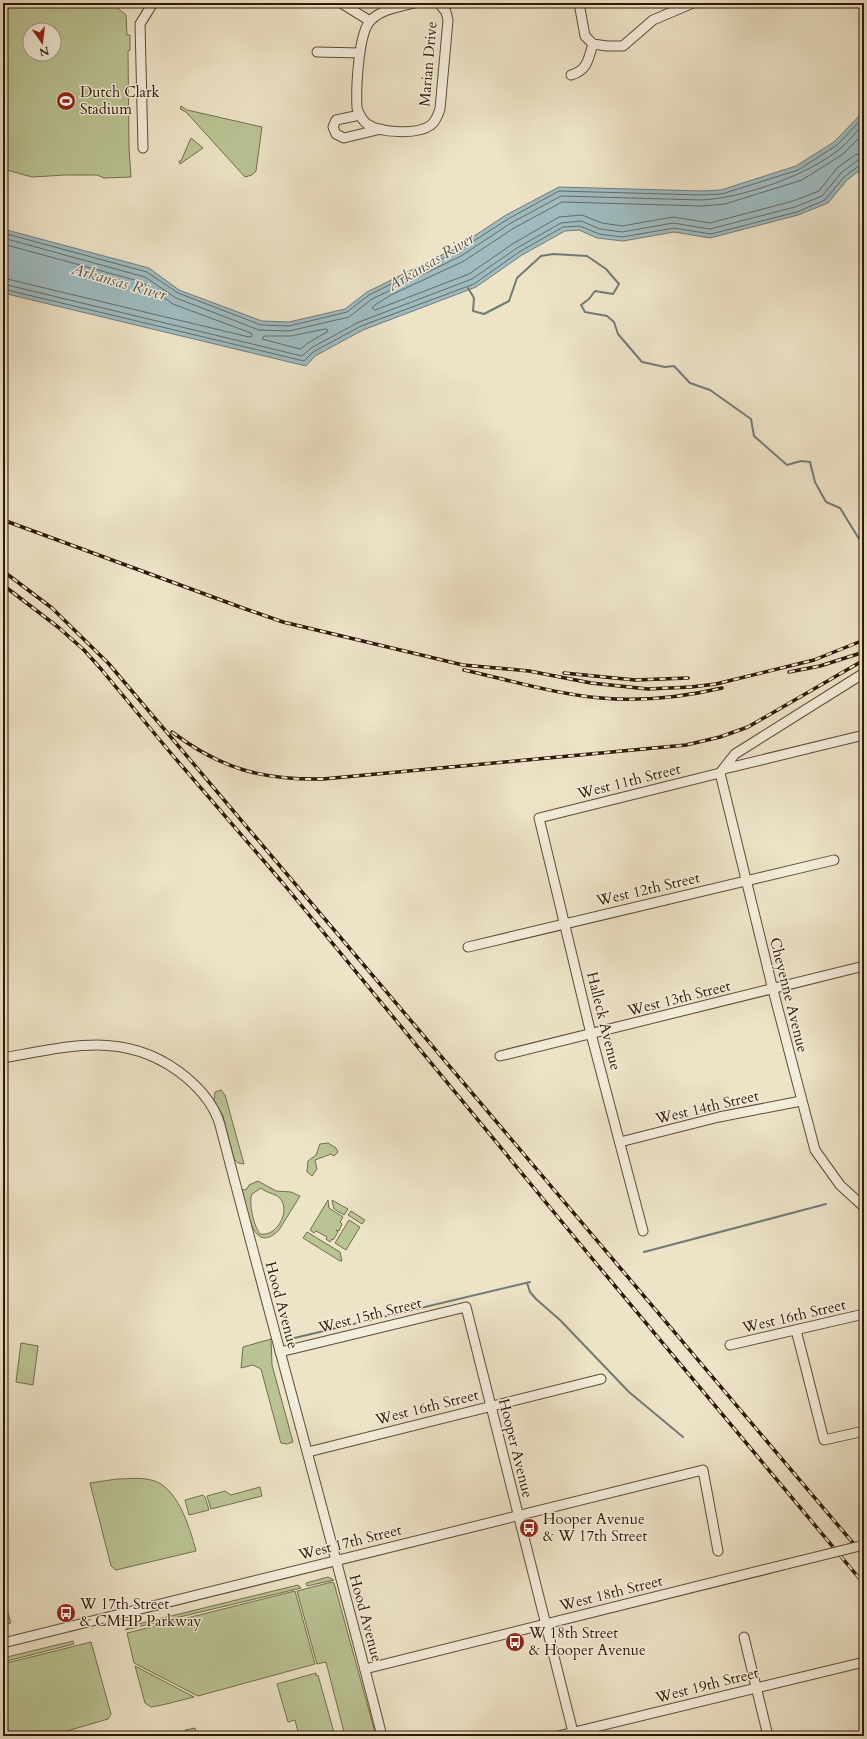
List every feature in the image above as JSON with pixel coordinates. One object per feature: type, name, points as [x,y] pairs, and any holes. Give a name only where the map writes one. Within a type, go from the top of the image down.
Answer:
[{"type":"street","points":[[143,148],[140,24],[153,3]]},
{"type":"street","points":[[341,3],[370,21],[362,39],[360,53],[357,102],[360,115]]},
{"type":"street","name":"Marian Drive","points":[[370,21],[382,12],[414,3]]},
{"type":"street","name":"Marian Drive","points":[[381,130],[367,124],[360,115],[336,120],[333,127],[336,134],[344,138],[381,130],[411,132],[430,126],[436,119],[440,109],[448,20],[446,12],[439,3]]},
{"type":"street","points":[[579,3],[585,36],[593,44],[607,46],[623,46],[653,20],[693,3]]},
{"type":"street","points":[[571,75],[581,71],[586,66],[593,44]]},
{"type":"street","points":[[317,52],[360,53]]},
{"type":"street","points":[[722,771],[736,754],[864,673]]},
{"type":"street","name":"West 11th Street","points":[[539,818],[864,735]]},
{"type":"street","name":"Cheyenne Avenue","points":[[722,771],[746,881],[801,1101],[815,1150],[840,1185],[864,1207]]},
{"type":"street","name":"Halleck Avenue","points":[[539,818],[566,923],[591,1034],[643,1231]]},
{"type":"street","name":"West 12th Street","points":[[468,947],[834,860]]},
{"type":"street","name":"West 13th Street","points":[[500,1056],[773,990],[864,966]]},
{"type":"street","name":"Hood Avenue","points":[[3,1058],[81,1045],[114,1045],[144,1052],[173,1067],[195,1085],[218,1119],[308,1452],[382,1736]]},
{"type":"street","name":"West 14th Street","points":[[620,1142],[719,1117],[801,1101]]},
{"type":"street","name":"West 15th Street","points":[[280,1352],[464,1306],[466,1307]]},
{"type":"street","name":"Hooper Avenue","points":[[466,1307],[574,1734]]},
{"type":"street","name":"West 16th Street","points":[[730,1345],[864,1314]]},
{"type":"street","points":[[796,1330],[824,1440],[864,1431]]},
{"type":"street","name":"West 16th Street","points":[[308,1452],[601,1379]]},
{"type":"street","name":"West 17th Street","points":[[3,1643],[703,1470],[718,1551]]},
{"type":"street","name":"West 18th Street","points":[[365,1669],[864,1545]]},
{"type":"street","points":[[744,1638],[768,1736]]},
{"type":"street","name":"West 19th Street","points":[[558,1736],[574,1734],[864,1662]]},
{"type":"green space","name":"Dutch Clark Stadium","points":[[3,3],[115,3],[115,6],[126,15],[127,35],[130,35],[130,50],[128,51],[129,148],[131,177],[104,178],[97,175],[65,175],[32,177],[3,169]]},
{"type":"green space","points":[[181,106],[187,110],[262,127],[256,171],[252,175],[245,177],[186,112],[180,109]]},
{"type":"green space","points":[[191,138],[203,148],[180,164],[179,161],[181,161]]},
{"type":"green space","points":[[221,1090],[225,1095],[244,1164],[238,1163],[234,1159],[223,1116],[214,1100],[215,1092]]},
{"type":"green space","points":[[328,1143],[336,1148],[338,1152],[334,1156],[331,1154],[315,1160],[317,1169],[312,1176],[307,1172],[308,1161],[316,1155],[320,1144]]},
{"type":"green space","points":[[258,1181],[276,1191],[291,1192],[300,1196],[279,1230],[270,1237],[263,1238],[257,1234],[252,1226],[242,1190],[247,1189],[249,1185]],"holes":[[[261,1188],[280,1198],[284,1206],[284,1212],[280,1224],[271,1232],[266,1234],[260,1234],[258,1231],[252,1214],[251,1203],[252,1194]]]},
{"type":"green space","points":[[328,1200],[329,1208],[343,1217],[340,1222],[342,1224],[339,1231],[336,1230],[338,1232],[330,1242],[326,1239],[327,1237],[316,1231],[314,1233],[310,1230]]},
{"type":"green space","points":[[332,1200],[348,1209],[344,1215],[334,1209]]},
{"type":"green space","points":[[351,1211],[365,1220],[362,1224],[348,1215]]},
{"type":"green space","points":[[349,1220],[360,1227],[346,1250],[335,1243]]},
{"type":"green space","points":[[307,1232],[340,1252],[342,1261],[303,1238]]},
{"type":"green space","points":[[271,1339],[272,1365],[293,1442],[287,1444],[281,1443],[261,1369],[253,1365],[241,1368],[243,1347]]},
{"type":"green space","points":[[21,1343],[38,1346],[33,1385],[16,1382]]},
{"type":"green space","points":[[117,1479],[147,1479],[160,1484],[168,1490],[181,1509],[196,1551],[116,1570],[111,1566],[90,1483]]},
{"type":"green space","points":[[260,1487],[262,1496],[211,1509],[207,1496],[225,1491],[231,1495]]},
{"type":"green space","points":[[203,1495],[209,1510],[189,1515],[185,1500]]},
{"type":"green space","points":[[328,1577],[334,1580],[307,1586],[306,1583]]},
{"type":"green space","points":[[332,1582],[334,1583],[376,1736],[345,1736],[326,1662],[317,1664],[297,1591]]},
{"type":"green space","points":[[298,1585],[301,1588],[125,1630],[130,1626]]},
{"type":"green space","points":[[295,1591],[315,1664],[198,1696],[134,1663],[127,1633]]},
{"type":"green space","points":[[4,1600],[11,1623],[3,1625],[3,1601]]},
{"type":"green space","points":[[73,1641],[74,1644],[3,1662],[3,1658]]},
{"type":"green space","points":[[91,1642],[111,1714],[108,1719],[50,1736],[3,1736],[3,1664]]},
{"type":"green space","points":[[135,1666],[194,1697],[151,1707],[145,1703]]},
{"type":"green space","points":[[316,1673],[316,1676],[318,1675],[335,1736],[299,1736],[295,1720],[288,1722],[277,1684]]},
{"type":"green space","points":[[195,1728],[197,1736],[187,1736],[185,1730]]},
{"type":"water","name":"Arkansas River","points":[[864,111],[864,167],[847,180],[828,203],[798,215],[710,238],[674,232],[623,241],[597,238],[579,230],[565,231],[522,255],[476,287],[363,330],[315,356],[306,366],[3,293],[3,229],[149,268],[179,290],[262,321],[289,322],[345,309],[367,292],[456,248],[506,215],[559,187],[702,191],[721,190],[796,166],[834,142]]},
{"type":"waterway","points":[[468,288],[474,298],[473,311],[484,314],[509,301],[517,278],[541,256],[553,254],[587,256],[606,269],[619,284],[613,294],[595,291],[589,299],[581,305],[585,312],[607,316],[614,322],[618,334],[642,362],[665,367],[674,366],[690,383],[710,390],[751,419],[754,436],[787,465],[801,461],[810,462],[815,482],[826,502],[840,508],[864,547]]},
{"type":"waterway","points":[[644,1252],[826,1204]]},
{"type":"waterway","points":[[286,1340],[530,1282]]},
{"type":"waterway","points":[[527,1283],[530,1292],[536,1299],[560,1320],[629,1392],[683,1437]]},
{"type":"railway","points":[[3,520],[283,622],[463,665],[529,671],[591,683],[648,689],[716,684],[814,660],[864,640]]},
{"type":"railway","points":[[3,571],[52,608],[109,664],[864,1556]]},
{"type":"railway","points":[[3,585],[58,627],[84,650],[101,669],[169,751],[282,882],[590,1256],[864,1584]]},
{"type":"railway","points":[[789,672],[820,666],[864,652]]},
{"type":"railway","points":[[172,732],[190,745],[208,755],[243,770],[301,779],[323,779],[686,745],[720,737],[748,727],[864,660]]},
{"type":"railway","points":[[464,670],[532,686],[601,698],[662,698],[722,688]]},
{"type":"railway","points":[[564,673],[635,680],[688,678]]},
{"type":"place","name":"Dutch Clark Stadium","points":[[66,101]]},
{"type":"place","name":"Hooper Avenue & W 17th Street","points":[[529,1528]]},
{"type":"place","name":"W 17th Street & CMHP Parkway","points":[[66,1613]]},
{"type":"place","name":"W 18th Street & Hooper Avenue","points":[[515,1642]]}]
